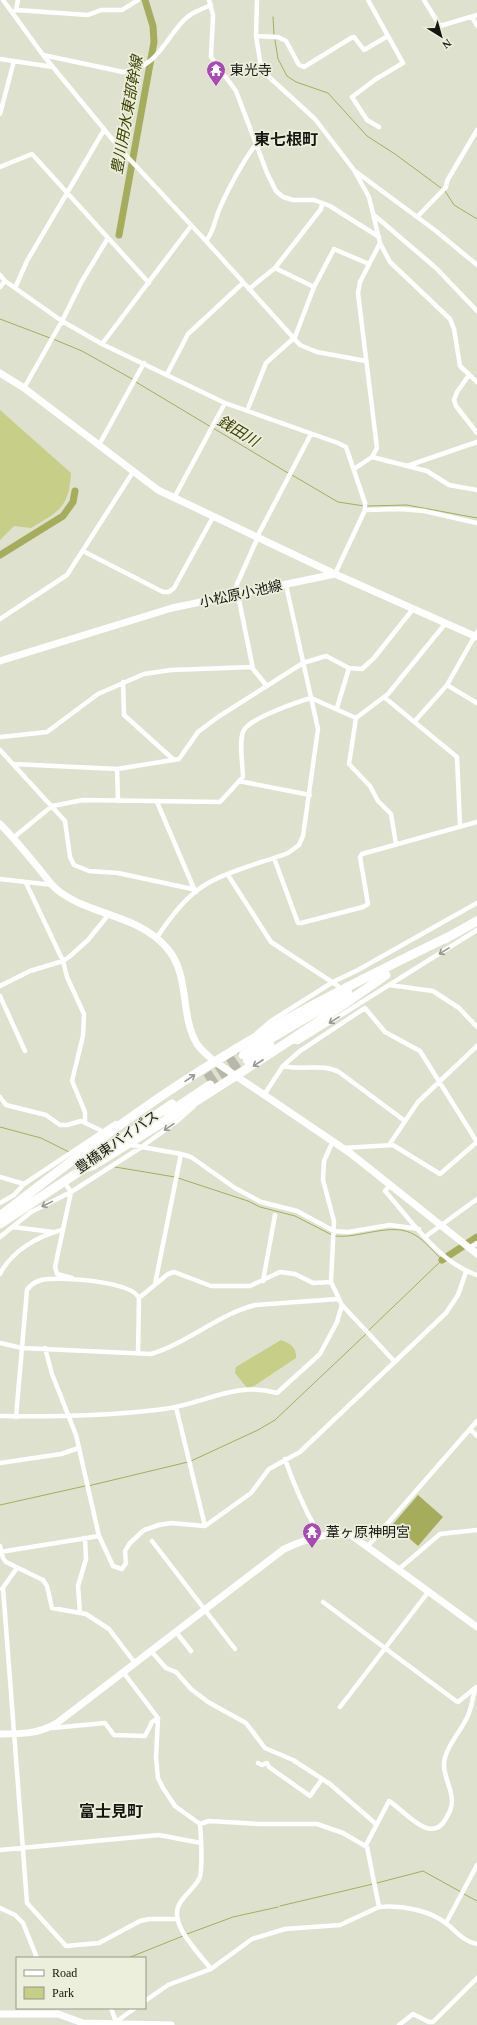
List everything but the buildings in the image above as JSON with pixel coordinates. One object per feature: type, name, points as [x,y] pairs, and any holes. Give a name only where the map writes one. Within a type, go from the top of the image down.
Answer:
[{"type":"highway","points":[[418,955],[333,1001],[245,1057],[477,921]]},
{"type":"highway","points":[[0,1216],[63,1167],[214,1062],[293,1014],[450,936]]},
{"type":"highway","points":[[85,1168],[94,1165],[198,1102],[291,1041],[386,975]]},
{"type":"highway","name":"豊橋東バイパス","points":[[0,1224],[27,1205],[208,1082],[85,1168],[27,1205]]},
{"type":"street","points":[[3,0],[14,11],[53,68],[122,151],[244,282],[300,345],[317,352],[366,361]]},
{"type":"street","points":[[14,11],[18,0]]},
{"type":"street","points":[[14,11],[88,15],[101,10],[122,10],[138,0]]},
{"type":"street","points":[[257,0],[256,36],[261,67],[269,77],[315,119],[354,170],[369,197],[379,240],[390,262],[450,319],[454,329],[459,364],[477,382]]},
{"type":"street","points":[[368,0],[403,63],[376,79],[352,96],[367,120],[379,127]]},
{"type":"street","points":[[424,0],[440,26],[472,18],[477,15]]},
{"type":"street","points":[[43,55],[123,72],[135,71],[158,55],[172,34],[185,19],[210,2],[214,26],[211,57],[236,90],[271,184],[276,191],[293,200],[314,200],[336,209],[379,240]]},
{"type":"street","points":[[472,18],[477,26]]},
{"type":"street","points":[[256,36],[282,38],[286,41],[299,65],[304,67],[351,38],[354,37],[364,50],[388,36]]},
{"type":"street","points":[[0,59],[53,68]]},
{"type":"street","points":[[0,114],[14,61]]},
{"type":"street","points":[[15,288],[27,260],[104,130]]},
{"type":"street","points":[[417,217],[446,187],[447,181],[477,130]]},
{"type":"street","points":[[206,241],[214,229],[218,211],[256,144]]},
{"type":"street","points":[[0,167],[32,154],[149,283]]},
{"type":"street","points":[[354,170],[417,217],[477,265]]},
{"type":"street","points":[[249,289],[275,268],[321,209],[322,203]]},
{"type":"street","points":[[374,215],[436,268],[477,310]]},
{"type":"street","points":[[102,344],[191,226]]},
{"type":"street","points":[[24,388],[51,342],[82,281],[108,238]]},
{"type":"street","points":[[354,469],[372,457],[376,452],[358,293],[360,282],[379,240]]},
{"type":"street","points":[[247,411],[264,366],[294,338],[314,287],[334,249],[369,264]]},
{"type":"street","points":[[275,268],[314,287]]},
{"type":"street","points":[[0,275],[5,281],[62,321],[102,344],[144,362],[225,403],[346,447],[365,503],[365,510],[335,574]]},
{"type":"street","points":[[0,287],[5,281]]},
{"type":"street","points":[[167,374],[188,334],[244,282]]},
{"type":"street","points":[[99,445],[144,362]]},
{"type":"street","points":[[0,373],[24,388],[158,490],[335,574],[445,624],[476,635],[447,685],[415,721]]},
{"type":"street","points":[[469,375],[457,392],[454,400],[456,406],[477,433]]},
{"type":"street","points":[[174,498],[225,403]]},
{"type":"street","points":[[267,686],[252,666],[236,595],[237,584],[257,537],[311,434]]},
{"type":"street","points":[[407,466],[477,442]]},
{"type":"street","points":[[372,457],[427,471],[449,485],[477,490]]},
{"type":"street","points":[[0,619],[67,575],[134,472]]},
{"type":"street","points":[[365,510],[401,509],[424,511],[477,523]]},
{"type":"street","points":[[83,551],[163,592],[169,592],[174,588],[184,573],[213,517]]},
{"type":"street","name":"小松原小池線","points":[[0,661],[172,608],[335,574]]},
{"type":"street","points":[[157,937],[170,918],[196,892],[208,883],[288,853],[299,845],[306,824],[318,736],[286,584]]},
{"type":"street","points":[[13,764],[117,769],[174,760],[182,756],[198,732],[303,663],[326,656],[349,668],[362,669],[370,664],[413,609]]},
{"type":"street","points":[[396,844],[391,814],[378,801],[370,786],[349,764],[356,718],[384,697],[445,624]]},
{"type":"street","points":[[0,737],[47,732],[98,694],[144,674],[171,670],[252,666]]},
{"type":"street","points":[[337,708],[349,668]]},
{"type":"street","points":[[123,682],[124,715],[174,760]]},
{"type":"street","points":[[447,685],[477,703]]},
{"type":"street","points":[[384,697],[457,757],[460,825]]},
{"type":"street","points":[[13,838],[52,806],[83,800],[220,802],[243,777],[242,740],[244,730],[248,726],[276,710],[311,698],[337,708],[356,718]]},
{"type":"street","points":[[0,750],[65,821],[70,856],[74,865],[89,871],[129,875],[192,889],[196,892]]},
{"type":"street","points":[[117,769],[118,801]]},
{"type":"street","points":[[239,781],[310,795]]},
{"type":"street","points":[[157,802],[196,892]]},
{"type":"street","points":[[274,858],[298,924],[301,924],[363,907],[368,904],[360,855],[460,825],[477,822]]},
{"type":"street","points":[[0,824],[59,892],[76,902],[131,922],[157,937],[167,948],[179,967],[188,1019],[194,1037],[198,1045],[214,1062],[343,1148],[477,1254]]},
{"type":"street","points":[[228,875],[271,942],[338,986]]},
{"type":"street","points":[[0,879],[52,885]]},
{"type":"street","points":[[26,883],[63,961],[67,977],[84,1014],[83,1036],[72,1081],[85,1112],[85,1122]]},
{"type":"street","points":[[253,1038],[260,1029],[271,1021],[333,982],[358,970],[477,903]]},
{"type":"street","points":[[0,986],[30,971],[63,961],[88,940],[109,914]]},
{"type":"street","points":[[291,1041],[298,1042],[358,1002],[389,985],[477,930]]},
{"type":"street","points":[[389,985],[433,991],[459,1008],[477,1027]]},
{"type":"street","points":[[0,996],[25,1051]]},
{"type":"street","points":[[264,1095],[283,1066],[300,1051],[364,1008],[385,1032],[420,1051],[477,1142],[440,1174],[393,1145],[343,1148]]},
{"type":"street","points":[[389,1145],[418,1102],[477,1046]]},
{"type":"street","points":[[283,1066],[299,1068],[331,1068],[345,1076],[405,1121]]},
{"type":"street","points":[[0,1204],[14,1195],[24,1184],[54,1167],[150,1101],[166,1094]]},
{"type":"street","points":[[0,1097],[6,1105],[46,1115],[60,1125],[85,1122],[100,1130]]},
{"type":"street","points":[[0,1237],[31,1212],[71,1192],[140,1148],[182,1118],[198,1102]]},
{"type":"street","points":[[333,1141],[324,1161],[323,1180],[334,1221],[331,1282],[342,1305],[396,1362]]},
{"type":"street","points":[[131,1145],[191,1157],[211,1173],[260,1202],[297,1211],[333,1234],[390,1226],[419,1229]]},
{"type":"street","points":[[155,1284],[181,1154]]},
{"type":"street","points":[[0,1177],[24,1184]]},
{"type":"street","points":[[390,1185],[385,1191],[426,1237],[444,1255],[466,1272],[477,1275]]},
{"type":"street","points":[[67,1186],[71,1192],[62,1230],[55,1271],[57,1274],[74,1279],[126,1287],[134,1292],[139,1298],[138,1353]]},
{"type":"street","points":[[426,1237],[477,1199]]},
{"type":"street","points":[[263,1281],[275,1215]]},
{"type":"street","points":[[13,1227],[55,1232]]},
{"type":"street","points":[[0,1274],[11,1257],[16,1253],[28,1245],[62,1230]]},
{"type":"street","points":[[466,1246],[477,1243]]},
{"type":"street","points":[[139,1298],[168,1274],[174,1272],[211,1286],[245,1287],[263,1281],[274,1274],[285,1272],[295,1274],[313,1284],[331,1282]]},
{"type":"street","points":[[45,1348],[52,1374],[69,1417],[79,1448],[99,1536],[104,1544],[110,1562],[118,1569],[124,1566],[125,1551],[130,1543],[144,1530],[171,1523],[205,1526],[251,1493],[264,1474],[285,1459],[300,1452],[396,1362],[452,1306],[458,1295],[466,1272]]},
{"type":"street","points":[[16,1417],[27,1290],[30,1286],[43,1280],[74,1279]]},
{"type":"street","points":[[0,1343],[22,1348],[151,1354],[159,1352],[217,1320],[250,1306],[338,1298]]},
{"type":"street","points":[[0,1416],[69,1417],[176,1407],[191,1404],[234,1390],[276,1393],[320,1354],[337,1322],[342,1305]]},
{"type":"street","points":[[176,1407],[205,1526]]},
{"type":"street","points":[[367,1547],[477,1420]]},
{"type":"street","points":[[470,1429],[477,1436]]},
{"type":"street","points":[[0,1463],[62,1454],[79,1448]]},
{"type":"street","points":[[285,1459],[296,1489],[308,1515],[316,1527],[318,1536]]},
{"type":"street","points":[[399,1569],[440,1534],[477,1530]]},
{"type":"street","points":[[47,1729],[284,1549],[318,1536],[338,1534],[351,1535],[477,1627]]},
{"type":"street","points":[[99,1536],[0,1550],[6,1562],[43,1580],[47,1586],[52,1608],[86,1614],[109,1629],[135,1662]]},
{"type":"street","points":[[80,1612],[78,1586],[86,1559],[85,1538]]},
{"type":"street","points":[[152,1541],[236,1649]]},
{"type":"street","points":[[17,1568],[1,1590],[27,1903],[66,1946],[99,1943],[140,1921],[149,1918],[176,1919]]},
{"type":"street","points":[[340,1707],[429,1592]]},
{"type":"street","points":[[323,1602],[387,1648],[456,1701],[458,1702],[476,1687]]},
{"type":"street","points":[[176,1632],[191,1651]]},
{"type":"street","points":[[151,1651],[166,1668],[176,1672],[191,1689],[208,1702],[246,1723],[265,1748],[293,1760],[322,1779],[376,1824]]},
{"type":"street","points":[[123,1672],[158,1718],[156,1758],[158,1778],[175,1806],[200,1824]]},
{"type":"street","points":[[379,1907],[366,1845],[389,1801],[420,1825],[430,1830],[437,1829],[443,1823],[451,1811],[452,1800],[444,1766],[446,1757],[469,1714],[476,1687]]},
{"type":"street","points":[[0,1734],[32,1733],[47,1729],[105,1723],[114,1734],[145,1736],[152,1722],[158,1718]]},
{"type":"street","points":[[258,1763],[262,1765],[267,1763],[292,1784],[310,1796],[322,1779]]},
{"type":"street","points":[[200,1824],[209,1821],[259,1824],[317,1824],[343,1833],[366,1845]]},
{"type":"street","points":[[200,1824],[200,1878],[180,1904],[176,1919],[183,1932],[211,1969]]},
{"type":"street","points":[[0,1850],[159,1835],[201,1843]]},
{"type":"street","points":[[446,1923],[477,1865]]},
{"type":"street","points":[[146,2000],[168,1986],[211,1969],[244,1944],[272,1932],[300,1926],[340,1925],[379,1907],[427,1913],[446,1923],[461,1938],[477,1944]]},
{"type":"street","points":[[0,1908],[15,1915],[23,1923],[37,1957]]},
{"type":"street","points":[[399,2025],[413,2014],[429,2022],[433,2022],[477,1978]]},
{"type":"street","points":[[111,2009],[113,2024]]},
{"type":"street","points":[[113,2024],[135,2009]]},
{"type":"street","points":[[0,2014],[58,2014],[83,2023],[171,2025]]},
{"type":"green space","points":[[0,410],[71,473],[68,494],[61,507],[49,517],[31,528],[14,526],[0,540]]},
{"type":"green space","points":[[281,1340],[292,1346],[296,1354],[296,1358],[254,1386],[247,1388],[235,1373],[236,1367]]},
{"type":"shaded area","points":[[418,1495],[443,1517],[418,1546],[393,1524]]},
{"type":"waterway","name":"豊川用水東部幹線","points":[[119,235],[154,42],[153,26],[145,0]]},
{"type":"waterway","points":[[273,17],[274,34]]},
{"type":"waterway","points":[[275,40],[278,59],[287,76],[296,82],[328,93],[367,136],[395,154],[441,188]]},
{"type":"waterway","points":[[445,191],[454,205],[477,219]]},
{"type":"waterway","name":"銭田川","points":[[0,319],[50,338]]},
{"type":"waterway","name":"銭田川","points":[[53,339],[82,351],[134,380]]},
{"type":"waterway","name":"銭田川","points":[[136,382],[211,427]]},
{"type":"waterway","name":"銭田川","points":[[213,428],[288,473]]},
{"type":"waterway","name":"銭田川","points":[[292,475],[338,502],[364,506]]},
{"type":"waterway","name":"豊川用水東部幹線","points":[[0,555],[63,516],[73,502],[75,491]]},
{"type":"waterway","name":"銭田川","points":[[367,506],[407,505],[477,518]]},
{"type":"waterway","points":[[0,1127],[41,1138],[69,1152]]},
{"type":"waterway","points":[[115,1167],[175,1177]]},
{"type":"waterway","points":[[178,1178],[248,1201],[260,1207],[295,1216],[332,1235]]},
{"type":"waterway","points":[[335,1236],[355,1235],[386,1230],[406,1231],[422,1240],[442,1260],[368,1331]]},
{"type":"waterway","points":[[442,1260],[477,1237]]},
{"type":"waterway","points":[[191,1461],[258,1430],[275,1420],[366,1334]]},
{"type":"waterway","points":[[88,1486],[188,1462]]},
{"type":"waterway","points":[[0,1505],[85,1486]]},
{"type":"waterway","points":[[377,1883],[423,1871],[461,1892]]},
{"type":"waterway","points":[[280,1906],[373,1884]]},
{"type":"waterway","points":[[464,1894],[477,1901]]},
{"type":"waterway","points":[[187,1934],[233,1917],[278,1907]]},
{"type":"waterway","points":[[130,1957],[183,1936]]},
{"type":"tunnel","points":[[206,1079],[243,1055]]},
{"type":"tunnel","points":[[210,1085],[247,1060]]},
{"type":"place","name":"東光寺","points":[[216,87]]},
{"type":"place","name":"葦ヶ原神明宮","points":[[312,1549]]},
{"type":"district","name":"東七根町","points":[[286,139]]},
{"type":"district","name":"富士見町","points":[[111,1811]]}]
